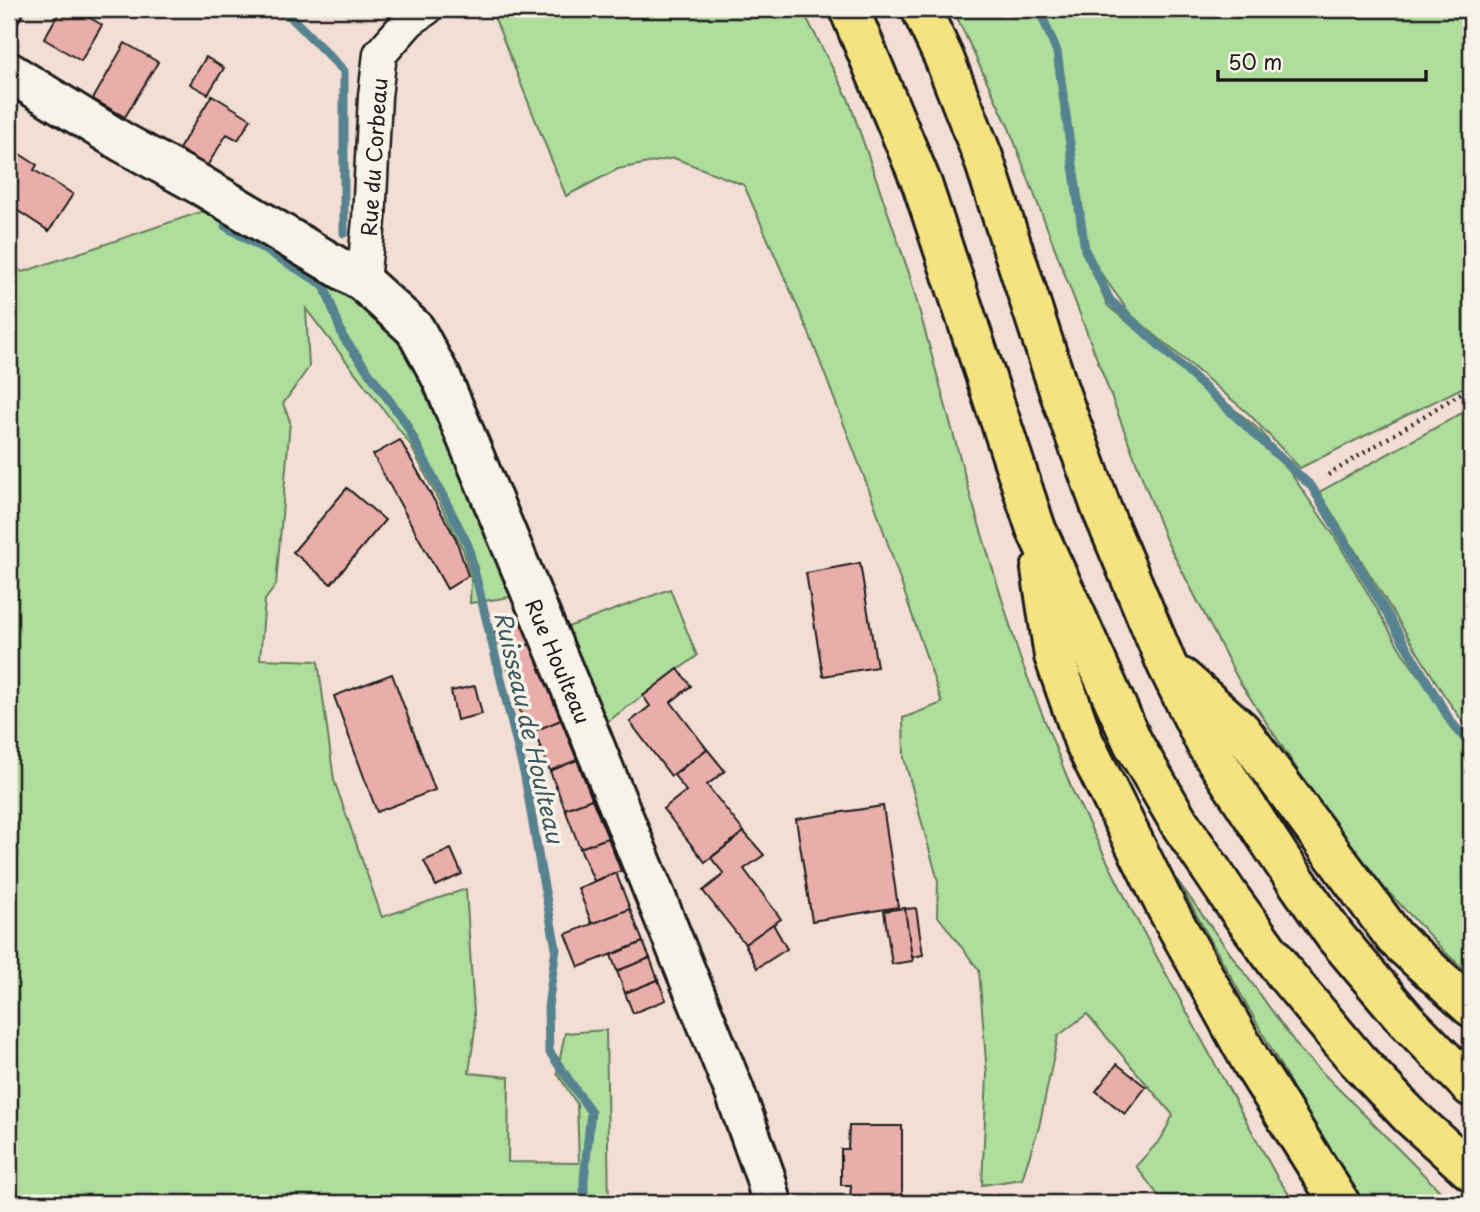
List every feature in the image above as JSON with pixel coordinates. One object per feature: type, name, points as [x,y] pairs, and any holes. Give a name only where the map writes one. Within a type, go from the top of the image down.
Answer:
[{"type":"highway","points":[[849,9],[922,184],[1035,529],[1133,743],[1179,822],[1286,975],[1357,1060],[1411,1117],[1471,1171]]},
{"type":"highway","points":[[921,9],[944,58],[983,157],[1059,391],[1102,510],[1167,665],[1207,747],[1335,936],[1406,1020],[1471,1087]]},
{"type":"highway","points":[[1035,529],[1054,656],[1084,742],[1166,907],[1252,1063],[1340,1203]]},
{"type":"highway","points":[[1167,665],[1241,730],[1395,938],[1471,1007]]},
{"type":"street","name":"Rue du Corbeau","points":[[363,282],[380,54],[409,21],[426,9]]},
{"type":"street","name":"Rue Houlteau","points":[[9,72],[122,142],[363,282],[415,329],[442,379],[582,715],[734,1090],[772,1203]]},
{"type":"path","points":[[1328,475],[1471,387]]},
{"type":"green space","points":[[491,9],[802,9],[848,98],[909,273],[971,498],[1020,658],[1073,792],[1131,909],[1277,1177],[1295,1203],[1164,1203],[1136,1166],[1161,1139],[1173,1115],[1087,1014],[1058,1036],[1039,1127],[1022,1179],[982,1185],[987,1075],[979,970],[937,915],[938,881],[904,758],[903,718],[942,703],[874,503],[809,333],[744,185],[674,158],[618,169],[566,196]]},
{"type":"green space","points":[[953,9],[1471,9],[1471,382],[1466,386],[1300,468],[1249,414],[1131,315],[1080,244],[1108,306],[1262,432],[1335,537],[1402,652],[1471,750],[1471,975],[1448,955],[1355,857],[1239,681],[1166,540],[1009,128]]},
{"type":"green space","points":[[215,207],[361,302],[406,351],[450,429],[511,597],[470,603],[471,580],[463,549],[410,444],[306,309],[309,367],[283,404],[290,421],[276,585],[265,600],[260,659],[318,661],[334,780],[382,917],[466,889],[475,1029],[469,1073],[509,1077],[508,1162],[579,1163],[577,1104],[557,1073],[565,1033],[606,1030],[609,1203],[9,1203],[9,264],[23,272]]},
{"type":"green space","points":[[1471,408],[1471,733],[1444,695],[1319,492]]},
{"type":"green space","points":[[670,589],[697,656],[607,722],[565,628]]},
{"type":"green space","points":[[1177,880],[1301,1051],[1452,1203],[1361,1203],[1312,1122]]},
{"type":"building","points":[[9,9],[26,9],[15,27],[9,23]]},
{"type":"building","points":[[61,9],[75,9],[102,25],[81,61],[44,39]]},
{"type":"building","points":[[125,43],[158,62],[125,117],[93,99]]},
{"type":"building","points":[[206,57],[224,68],[208,94],[190,84]]},
{"type":"building","points":[[212,95],[251,119],[238,140],[227,134],[207,166],[179,149]]},
{"type":"building","points":[[18,153],[37,165],[34,170],[73,194],[49,231],[9,205],[9,168]]},
{"type":"building","points":[[400,440],[456,539],[468,576],[447,589],[373,455]]},
{"type":"building","points":[[347,488],[385,520],[331,584],[293,552]]},
{"type":"building","points":[[860,563],[877,667],[823,676],[806,573]]},
{"type":"building","points":[[522,621],[531,644],[504,654],[495,632]]},
{"type":"building","points":[[531,644],[561,720],[527,735],[504,654]]},
{"type":"building","points":[[678,669],[691,686],[671,702],[707,749],[671,776],[630,722],[650,706],[643,696]]},
{"type":"building","points":[[392,674],[435,790],[377,812],[334,696]]},
{"type":"building","points":[[475,686],[482,714],[457,720],[451,691]]},
{"type":"building","points":[[561,720],[577,760],[550,771],[534,731]]},
{"type":"building","points":[[707,749],[725,771],[707,785],[744,832],[705,862],[663,809],[686,791],[674,775]]},
{"type":"building","points":[[577,760],[592,799],[565,809],[550,771]]},
{"type":"building","points":[[592,799],[608,838],[580,848],[565,809]]},
{"type":"building","points":[[883,806],[898,907],[812,921],[796,819]]},
{"type":"building","points":[[744,832],[764,855],[744,869],[781,919],[745,944],[703,891],[724,874],[711,858]]},
{"type":"building","points":[[608,838],[621,871],[594,881],[580,848]]},
{"type":"building","points":[[451,849],[462,874],[436,886],[424,861]]},
{"type":"building","points":[[616,873],[630,909],[592,924],[578,888]]},
{"type":"building","points":[[905,908],[913,961],[892,964],[884,911]]},
{"type":"building","points":[[916,908],[923,955],[912,957],[905,909]]},
{"type":"building","points":[[630,909],[643,942],[579,967],[566,934]]},
{"type":"building","points":[[773,924],[787,949],[757,968],[745,944]]},
{"type":"building","points":[[643,942],[650,958],[617,971],[611,955]]},
{"type":"building","points":[[650,958],[658,980],[625,993],[617,971]]},
{"type":"building","points":[[658,980],[666,1000],[633,1013],[625,993]]},
{"type":"building","points":[[1117,1064],[1146,1087],[1125,1114],[1096,1091]]},
{"type":"building","points":[[849,1126],[902,1126],[902,1203],[850,1203],[851,1185],[841,1185],[841,1149],[848,1149]]},
{"type":"waterway","name":"Ruisseau de Houlteau","points":[[283,9],[344,71],[344,233]]},
{"type":"waterway","points":[[1039,9],[1057,52],[1085,250],[1110,300],[1312,487],[1451,722],[1471,746]]},
{"type":"waterway","name":"Ruisseau de Houlteau","points":[[225,226],[324,285],[343,337],[405,422],[468,545],[525,777],[556,948],[548,1007],[549,1051],[591,1112],[584,1203]]}]
